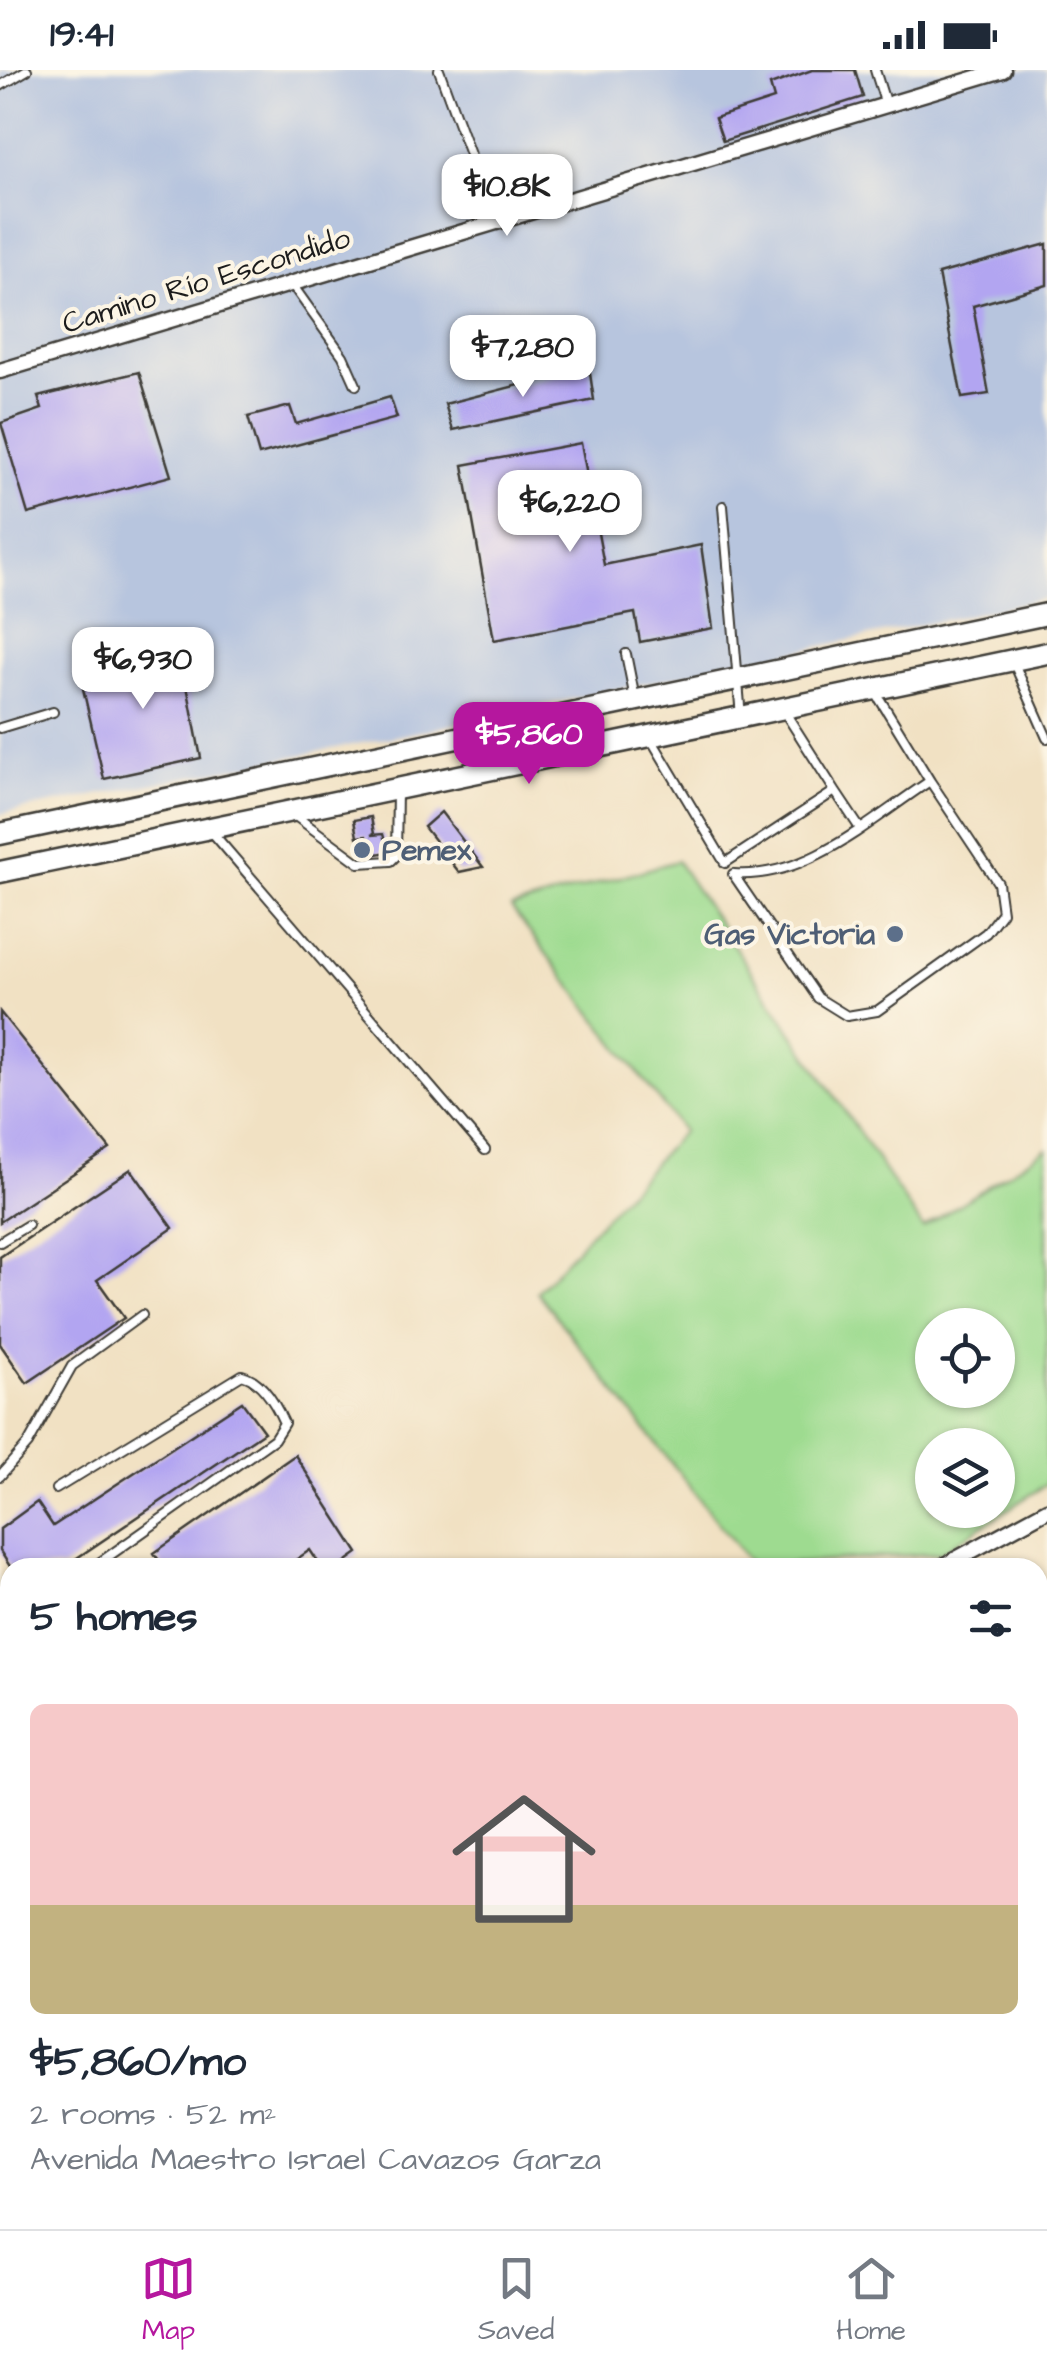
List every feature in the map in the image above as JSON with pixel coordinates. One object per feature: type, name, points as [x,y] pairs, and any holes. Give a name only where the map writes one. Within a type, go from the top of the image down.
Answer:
[{"type":"main road","points":[[0,834],[1047,614]]},
{"type":"main road","points":[[0,872],[211,832],[586,748],[1047,653]]},
{"type":"main road","points":[[578,715],[586,748]]},
{"type":"main road","points":[[483,734],[491,770]]},
{"type":"street","name":"Camino Río Escondido","points":[[0,371],[1002,70]]},
{"type":"street","points":[[958,1558],[1047,1510]]},
{"type":"lane","points":[[0,86],[27,70]]},
{"type":"lane","points":[[439,70],[494,220]]},
{"type":"lane","points":[[875,70],[886,105]]},
{"type":"lane","points":[[291,282],[344,356],[356,385]]},
{"type":"lane","points":[[723,506],[741,716]]},
{"type":"lane","points":[[626,654],[636,702]]},
{"type":"lane","points":[[1012,660],[1047,738]]},
{"type":"lane","points":[[649,735],[732,874],[818,998],[846,1016],[877,1011],[986,933],[1002,912],[998,883],[873,689]]},
{"type":"lane","points":[[783,708],[860,826]]},
{"type":"lane","points":[[0,728],[52,712]]},
{"type":"lane","points":[[732,874],[766,875],[793,868],[930,781]]},
{"type":"lane","points":[[290,813],[360,864],[391,861],[396,856],[397,790]]},
{"type":"lane","points":[[725,863],[835,791]]},
{"type":"lane","points":[[211,832],[485,1150]]},
{"type":"lane","points":[[0,1242],[28,1225]]},
{"type":"lane","points":[[0,1476],[28,1444],[72,1366],[142,1314]]},
{"type":"lane","points":[[56,1490],[242,1375],[258,1382],[284,1423],[274,1438],[106,1558]]},
{"type":"shaded area","points":[[0,70],[1047,70],[1047,598],[418,732],[0,814]]},
{"type":"green space","points":[[677,861],[923,1228],[1047,1148],[1047,1484],[1015,1505],[1015,1428],[915,1428],[915,1528],[979,1528],[940,1553],[873,1558],[746,1558],[537,1292],[683,1131],[511,908]]},
{"type":"building","points":[[812,70],[855,70],[863,97],[723,141],[715,118],[774,99],[770,85]]},
{"type":"building","points":[[1047,244],[1047,285],[973,306],[989,394],[962,398],[938,274]]},
{"type":"building","points":[[589,367],[594,400],[453,430],[445,404]]},
{"type":"building","points":[[139,372],[171,476],[28,514],[1,423],[42,409],[38,397]]},
{"type":"building","points":[[390,397],[397,418],[259,455],[248,417],[290,406],[296,424]]},
{"type":"building","points":[[581,443],[604,565],[701,545],[713,628],[640,642],[635,613],[494,640],[463,465]]},
{"type":"building","points":[[178,639],[201,758],[104,779],[81,680],[130,670],[125,649]]},
{"type":"building","points":[[441,812],[483,867],[459,872],[424,827]]},
{"type":"building","points":[[371,817],[371,835],[383,834],[388,852],[371,855],[366,836],[357,837],[354,820]]},
{"type":"building","points":[[0,1012],[110,1149],[0,1222]]},
{"type":"building","points":[[131,1169],[173,1228],[97,1280],[124,1318],[27,1383],[0,1344],[0,1257]]},
{"type":"building","points":[[242,1402],[264,1432],[77,1558],[5,1558],[0,1551],[0,1529],[37,1502],[53,1526]]},
{"type":"building","points":[[295,1455],[358,1553],[351,1558],[315,1558],[310,1550],[298,1558],[157,1558],[154,1553]]},
{"type":"place","name":"Pemex","points":[[362,850]]},
{"type":"place","name":"Gas Victoria","points":[[895,934]]}]
